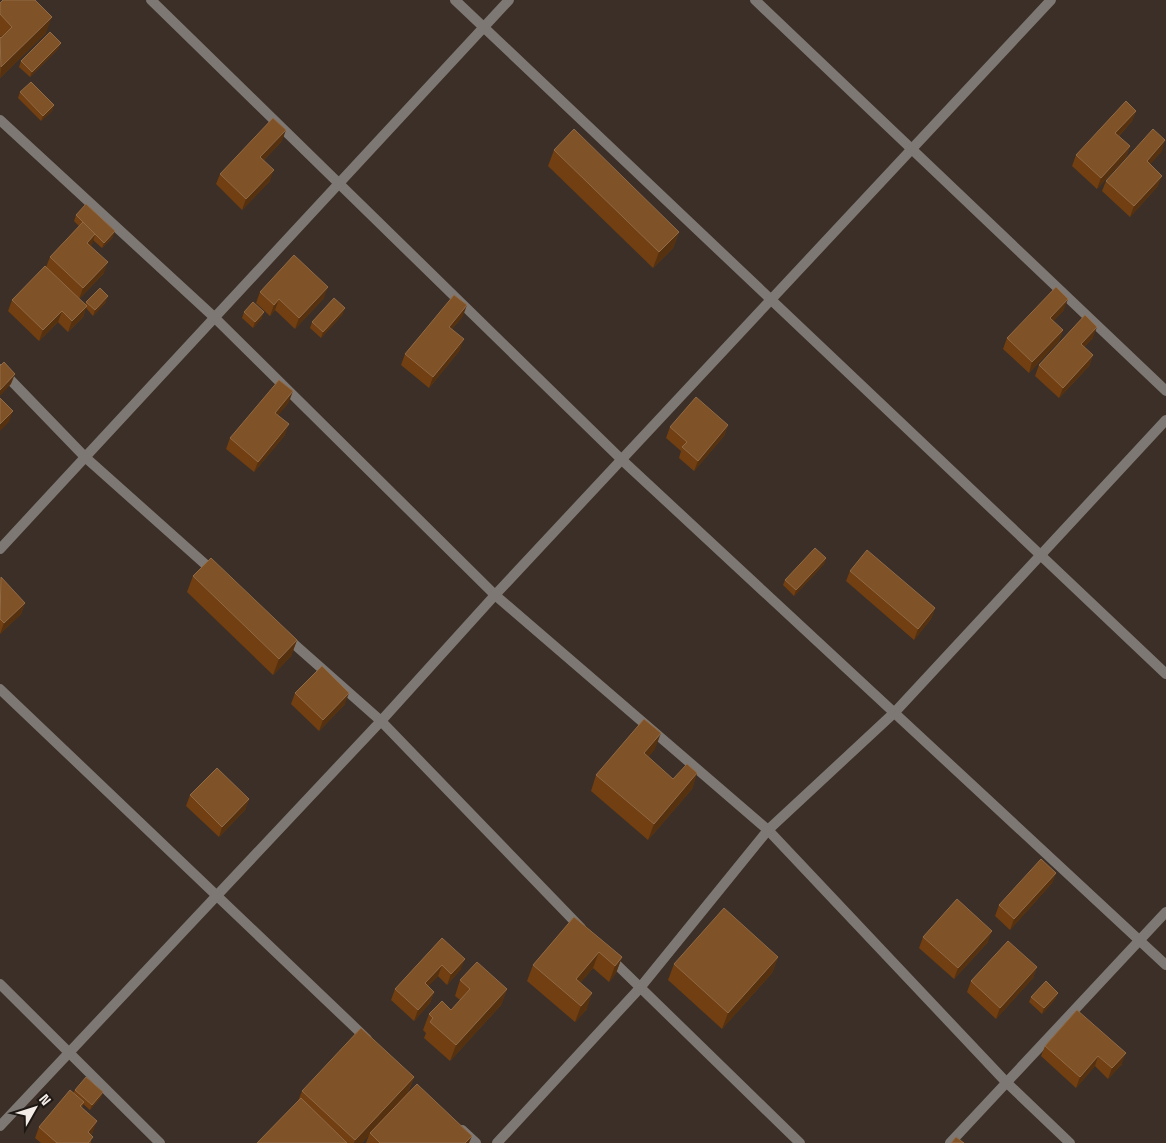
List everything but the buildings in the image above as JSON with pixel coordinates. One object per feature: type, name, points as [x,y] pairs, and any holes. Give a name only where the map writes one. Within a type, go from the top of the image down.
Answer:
[{"type":"street","points":[[151,0],[622,460],[1166,965]]},
{"type":"street","points":[[455,0],[1166,674]]},
{"type":"street","points":[[0,549],[509,0]]},
{"type":"street","points":[[755,0],[1166,391]]},
{"type":"street","points":[[0,1126],[215,895],[381,721],[495,595],[1051,0]]},
{"type":"street","points":[[0,120],[214,317],[495,595],[768,830],[1006,1082],[1070,1143]]},
{"type":"street","points":[[0,369],[85,457],[226,583]]},
{"type":"street","points":[[497,1143],[640,989],[768,830],[895,712],[1166,420]]},
{"type":"street","points":[[277,629],[381,721],[585,933]]},
{"type":"street","points":[[0,689],[374,1046]]},
{"type":"street","points":[[950,1143],[1166,912]]},
{"type":"street","points":[[606,954],[800,1143]]},
{"type":"street","points":[[0,984],[160,1143]]},
{"type":"street","points":[[454,1122],[476,1143]]}]
